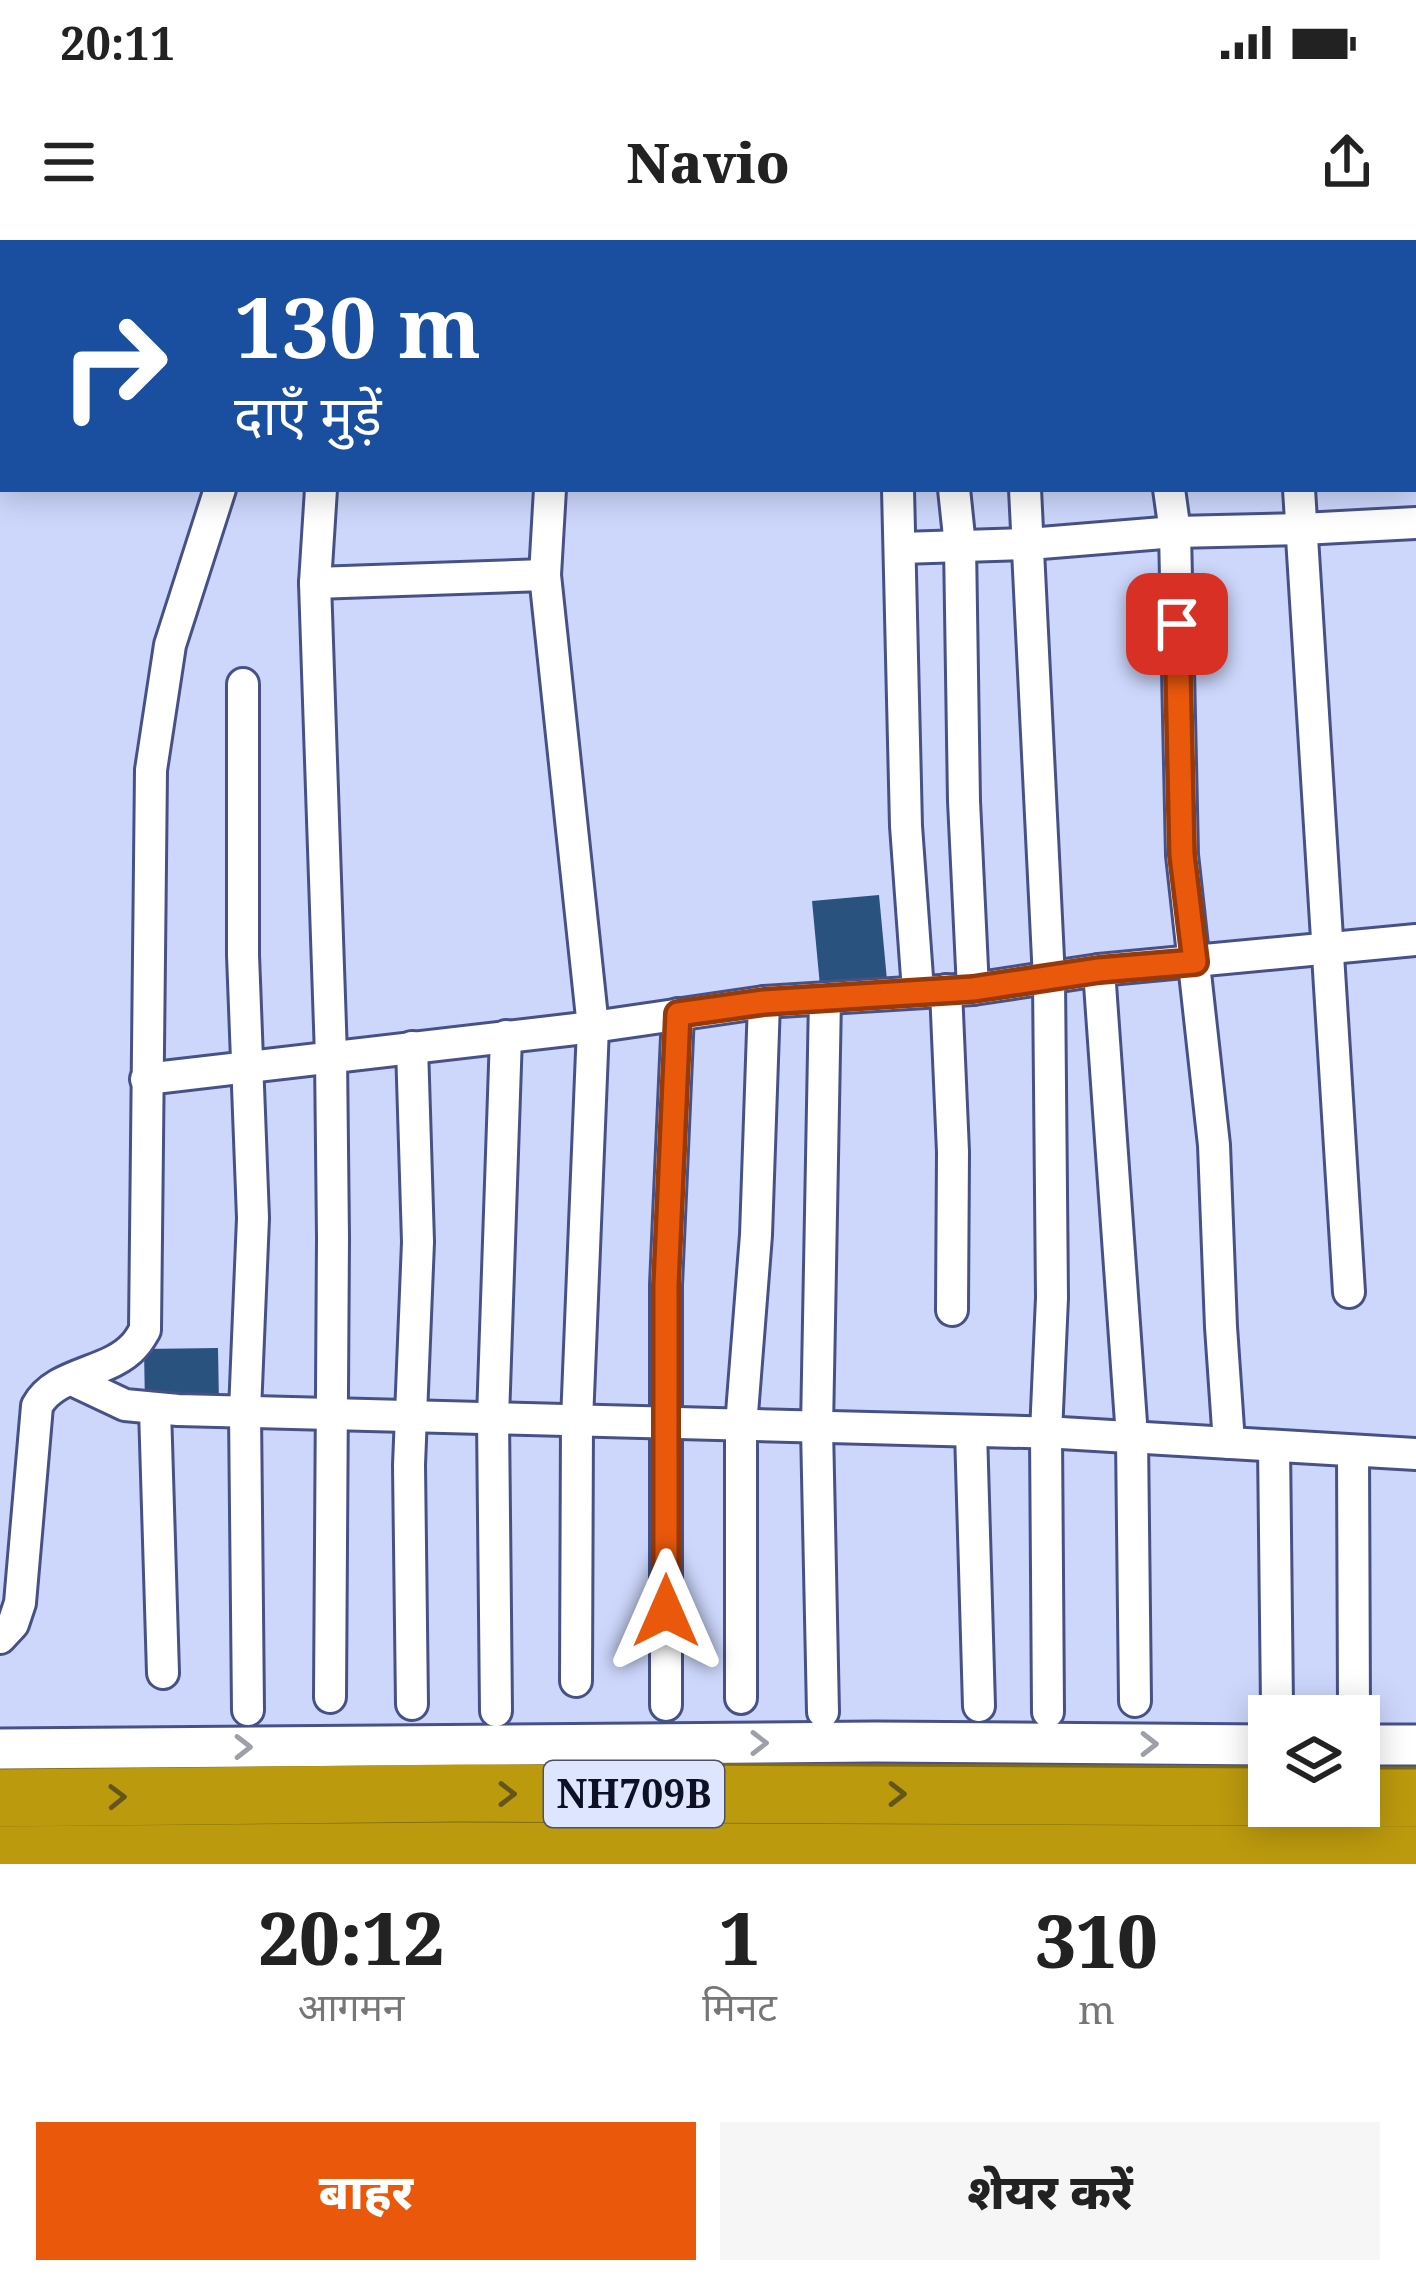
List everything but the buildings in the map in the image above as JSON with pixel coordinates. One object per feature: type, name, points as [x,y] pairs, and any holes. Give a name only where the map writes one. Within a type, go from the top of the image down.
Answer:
[{"type":"highway","name":"NH709B","points":[[0,1798],[457,1793],[1248,1797]]},
{"type":"highway","points":[[1380,1798],[1416,1798]]},
{"type":"highway","name":"NH709B","points":[[0,1856],[435,1851],[1416,1855]]},
{"type":"street","points":[[0,1638],[13,1624],[20,1603],[37,1406],[44,1393],[116,1360],[135,1346],[145,1330],[151,770],[170,645],[219,492]]},
{"type":"street","points":[[321,492],[315,584],[331,1056],[330,1697]]},
{"type":"street","points":[[550,492],[545,575],[593,1027],[577,1421],[576,1681]]},
{"type":"street","points":[[898,492],[906,826],[946,990]]},
{"type":"street","points":[[952,1310],[953,1153],[946,990],[964,801],[960,546],[954,492]]},
{"type":"street","points":[[1025,492],[1049,979],[1048,1712]]},
{"type":"street","points":[[1169,492],[1175,532],[1182,855],[1214,1145],[1229,1443]]},
{"type":"street","points":[[1299,492],[1349,1292]]},
{"type":"street","points":[[901,548],[1416,523]]},
{"type":"street","points":[[315,584],[545,575]]},
{"type":"street","points":[[244,684],[243,955],[253,1218],[245,1411],[248,1710]]},
{"type":"street","points":[[146,1078],[593,1027],[764,1002],[946,990],[1099,970],[1416,940]]},
{"type":"street","points":[[1099,970],[1132,1438],[1135,1701]]},
{"type":"street","points":[[823,1712],[817,1428],[825,998]]},
{"type":"street","points":[[741,1698],[741,1426],[756,1235],[764,1002]]},
{"type":"street","points":[[666,1705],[666,1285],[678,1014]]},
{"type":"street","points":[[496,1711],[493,1418],[506,1036]]},
{"type":"street","points":[[412,1047],[418,1242],[409,1489],[412,1704]]},
{"type":"street","points":[[72,1380],[116,1402],[155,1408],[1046,1433],[1416,1454]]},
{"type":"street","points":[[155,1408],[163,1673]]},
{"type":"street","points":[[971,1431],[980,1706]]},
{"type":"street","points":[[1273,1695],[1274,1446]]},
{"type":"street","points":[[1353,1450],[1356,1695]]},
{"type":"street","points":[[0,1749],[852,1742],[1248,1726]]},
{"type":"street","points":[[1380,1735],[1416,1745]]},
{"type":"route","points":[[666,1611],[666,1285],[678,1014],[764,1002],[973,989],[1099,970],[1195,962],[1182,855],[1177,624]]}]
